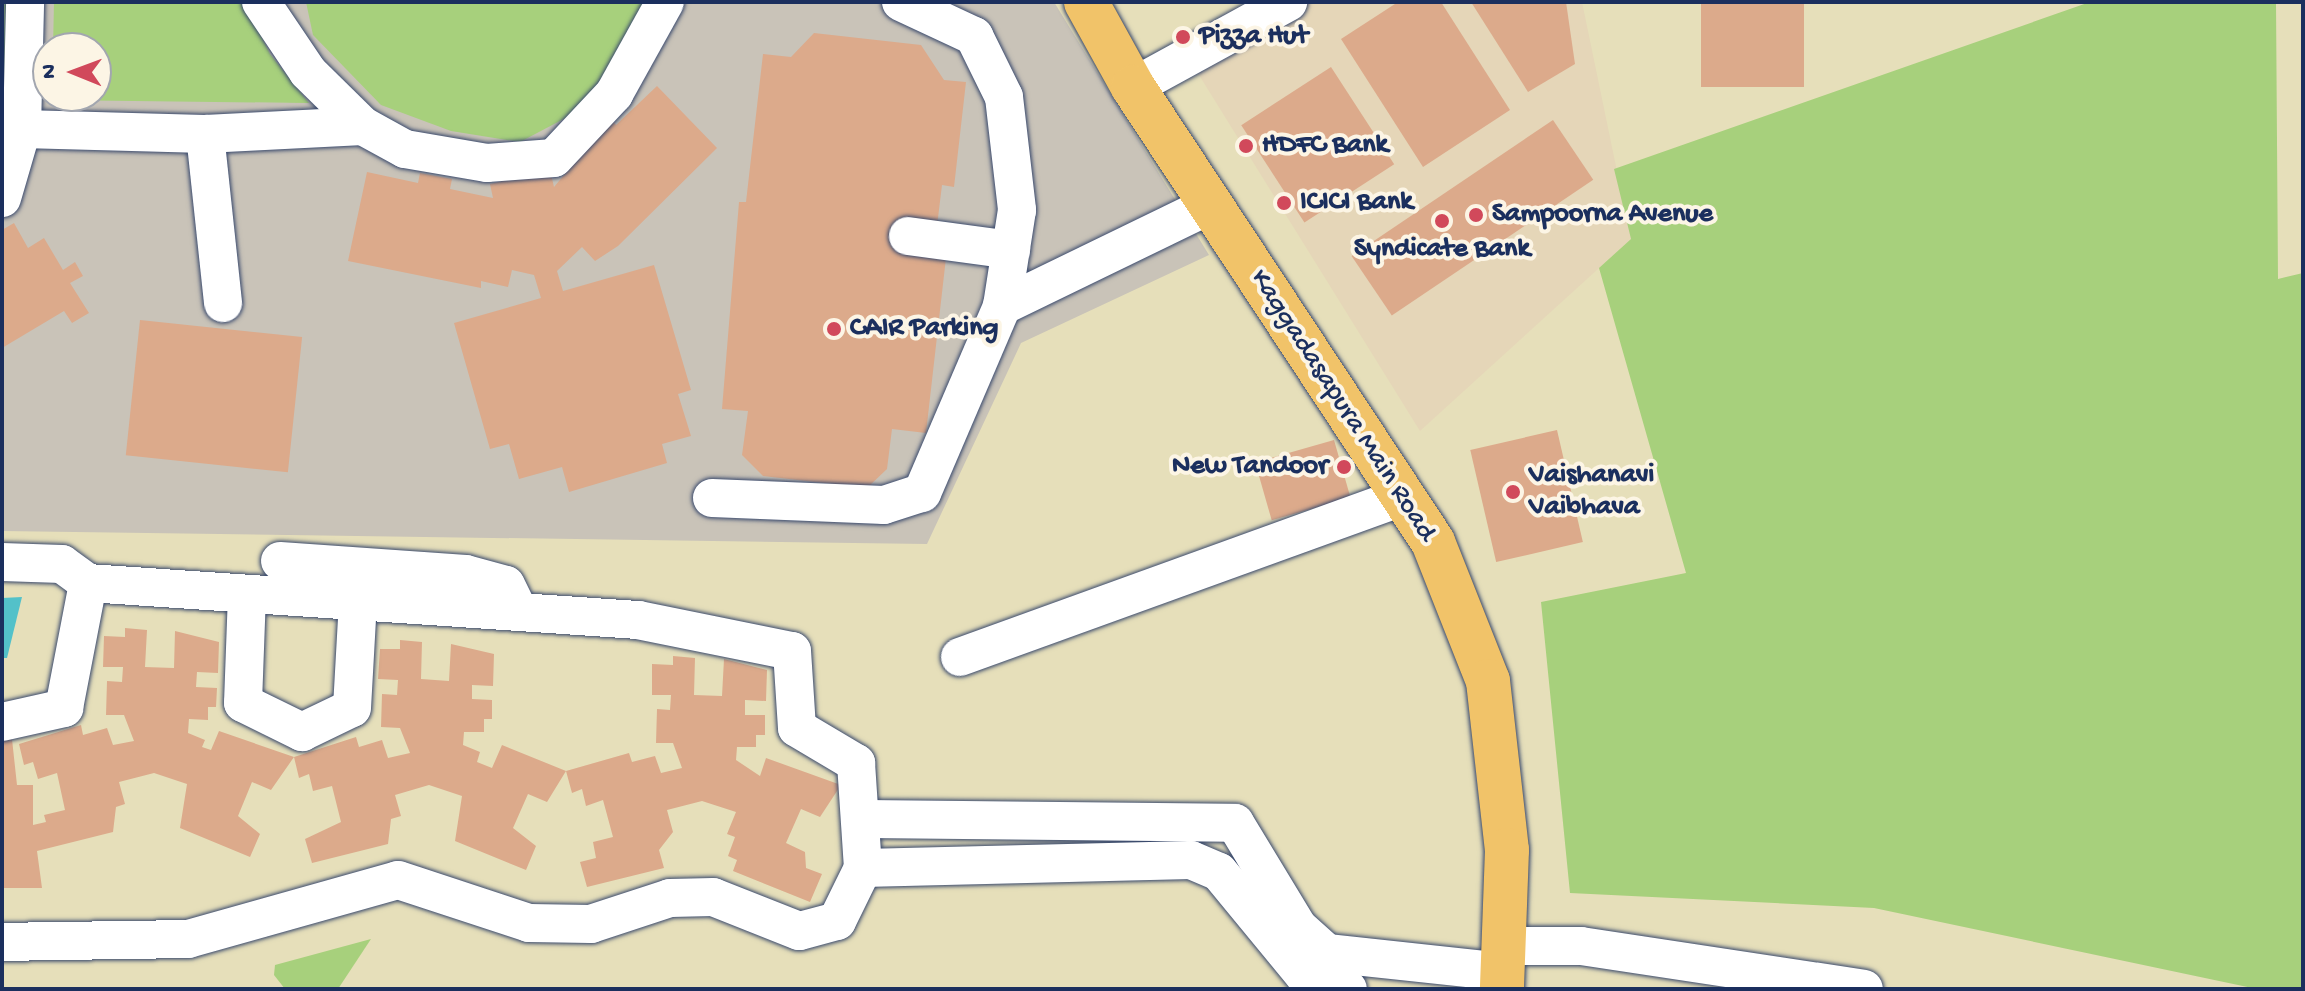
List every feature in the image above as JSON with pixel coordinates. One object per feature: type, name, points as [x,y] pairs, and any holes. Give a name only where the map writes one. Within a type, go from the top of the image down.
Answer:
[{"type":"main road","name":"Kaggadasapura Main Road","points":[[1086,2],[1133,87],[1433,542],[1488,681],[1507,850],[1505,969]]},
{"type":"street","points":[[2,198],[22,129],[25,2]]},
{"type":"street","points":[[261,2],[308,72],[363,126],[405,149],[487,163],[554,158],[614,94],[665,2]]},
{"type":"street","points":[[712,498],[884,505],[922,493],[1002,306],[1017,210],[1004,97],[969,19],[901,2]]},
{"type":"street","points":[[1133,87],[1288,2]]},
{"type":"street","points":[[22,129],[205,134],[363,126]]},
{"type":"street","points":[[205,134],[223,303]]},
{"type":"street","points":[[1002,306],[1210,205]]},
{"type":"street","points":[[908,236],[1011,250]]},
{"type":"street","points":[[960,657],[1404,496]]},
{"type":"street","points":[[280,561],[466,574],[506,585],[519,612]]},
{"type":"street","points":[[2,562],[62,564],[88,583],[638,620],[792,651],[797,728],[856,763],[863,868],[837,921],[799,931],[713,897],[670,898],[591,924],[529,923],[398,880],[188,939],[6,948]]},
{"type":"street","points":[[2,722],[64,708],[88,583]]},
{"type":"street","points":[[247,594],[243,703],[302,732],[352,708],[358,601]]},
{"type":"street","points":[[861,819],[1235,823],[1298,927],[1327,953],[1505,969],[1581,946],[1864,989]]},
{"type":"street","points":[[863,868],[1191,860],[1219,872],[1304,975],[1348,989]]},
{"type":"shaded area","points":[[2,2],[1054,2],[1209,255],[1021,343],[927,544],[2,531]]},
{"type":"shaded area","points":[[1311,2],[1582,2],[1631,239],[1420,431],[1194,67]]},
{"type":"green space","points":[[2,2],[8,2],[2,179]]},
{"type":"green space","points":[[54,2],[245,2],[270,54],[309,103],[112,101],[112,32],[53,32]]},
{"type":"green space","points":[[306,2],[650,2],[624,51],[575,113],[520,142],[451,131],[381,105],[313,35]]},
{"type":"green space","points":[[2090,2],[2276,2],[2278,279],[2303,273],[2303,989],[2257,989],[1874,908],[1570,893],[1541,602],[1686,573],[1599,268],[1631,239],[1614,169]]},
{"type":"green space","points":[[371,939],[338,989],[285,989],[274,975],[275,965]]},
{"type":"water","points":[[22,597],[7,658],[2,658],[2,598]]},
{"type":"building","points":[[1398,2],[1441,2],[1510,110],[1423,167],[1341,39]]},
{"type":"building","points":[[1471,2],[1566,2],[1575,64],[1528,92]]},
{"type":"building","points":[[1701,2],[1804,2],[1804,87],[1701,87]]},
{"type":"building","name":"CAIR Parking","points":[[814,33],[921,45],[944,80],[966,82],[954,187],[942,185],[937,226],[947,249],[926,433],[892,429],[887,469],[867,488],[763,476],[742,455],[748,411],[722,409],[739,202],[746,202],[763,54],[791,57]]},
{"type":"building","points":[[1331,67],[1394,164],[1304,223],[1241,125]]},
{"type":"building","points":[[657,86],[717,148],[618,246],[595,261],[582,247],[557,271],[563,291],[654,265],[691,390],[678,394],[691,436],[662,444],[667,463],[569,492],[562,467],[519,479],[509,444],[490,449],[454,323],[541,298],[534,275],[512,270],[508,287],[481,281],[481,288],[348,261],[367,172],[418,183],[420,173],[452,179],[450,189],[493,198],[490,184],[550,170],[554,187],[611,119],[616,125]]},
{"type":"building","name":"Sampoorna Avenue","points":[[1553,120],[1593,180],[1392,316],[1352,256]]},
{"type":"building","points":[[14,223],[28,248],[44,238],[63,270],[75,262],[83,276],[70,283],[89,313],[72,323],[64,311],[2,348],[2,230]]},
{"type":"building","points":[[140,320],[302,337],[288,472],[126,455]]},
{"type":"building","points":[[1557,430],[1583,542],[1496,562],[1470,450]]},
{"type":"building","points":[[1334,440],[1351,498],[1272,520],[1255,463]]},
{"type":"building","points":[[125,628],[147,630],[145,667],[174,668],[175,631],[219,642],[218,673],[197,672],[196,687],[217,688],[216,707],[208,707],[208,720],[189,719],[188,733],[205,740],[202,747],[211,750],[219,731],[294,757],[271,790],[252,782],[238,816],[260,834],[250,857],[180,828],[187,784],[154,773],[119,782],[125,804],[116,807],[113,832],[37,851],[42,888],[2,888],[2,731],[11,730],[17,785],[33,785],[33,825],[46,822],[44,815],[65,810],[57,773],[38,779],[33,762],[24,765],[19,744],[81,725],[83,735],[107,728],[113,745],[134,741],[124,715],[106,715],[107,681],[122,682],[123,667],[103,667],[104,636],[125,637]]},
{"type":"building","points":[[400,640],[422,642],[421,679],[449,681],[451,644],[494,654],[493,686],[472,685],[472,699],[492,700],[492,719],[484,719],[484,732],[464,732],[463,745],[480,752],[477,762],[492,768],[502,745],[566,771],[547,802],[528,794],[513,828],[536,846],[526,870],[455,841],[462,796],[429,785],[395,795],[401,816],[391,819],[388,844],[312,863],[305,839],[341,822],[332,786],[313,791],[309,774],[299,778],[294,757],[356,737],[359,747],[382,740],[388,758],[410,753],[400,728],[381,727],[382,694],[397,695],[398,680],[378,679],[380,649],[400,649]]},
{"type":"building","points":[[673,656],[695,658],[694,695],[722,696],[724,659],[767,670],[766,701],[745,700],[745,715],[765,715],[765,735],[756,735],[756,747],[737,747],[736,760],[760,776],[766,758],[841,785],[820,817],[801,809],[786,843],[805,852],[806,868],[822,874],[810,902],[733,871],[737,860],[728,856],[735,837],[727,834],[736,812],[702,801],[667,810],[673,832],[659,850],[664,868],[587,887],[580,862],[596,858],[593,842],[613,837],[603,800],[586,806],[582,789],[572,793],[566,771],[629,753],[632,762],[655,756],[661,773],[682,768],[673,743],[656,743],[657,709],[670,710],[671,695],[652,695],[652,664],[673,665]]},
{"type":"place","name":"Pizza Hut","points":[[1183,37]]},
{"type":"place","name":"HDFC Bank","points":[[1246,146]]},
{"type":"place","name":"ICICI Bank","points":[[1284,203]]},
{"type":"place","name":"Sampoorna Avenue","points":[[1476,215]]},
{"type":"place","name":"Syndicate Bank","points":[[1442,221]]},
{"type":"place","name":"CAIR Parking","points":[[834,329]]},
{"type":"place","name":"New Tandoor","points":[[1344,467]]},
{"type":"place","name":"Vaishanavi Vaibhava","points":[[1513,492]]}]
